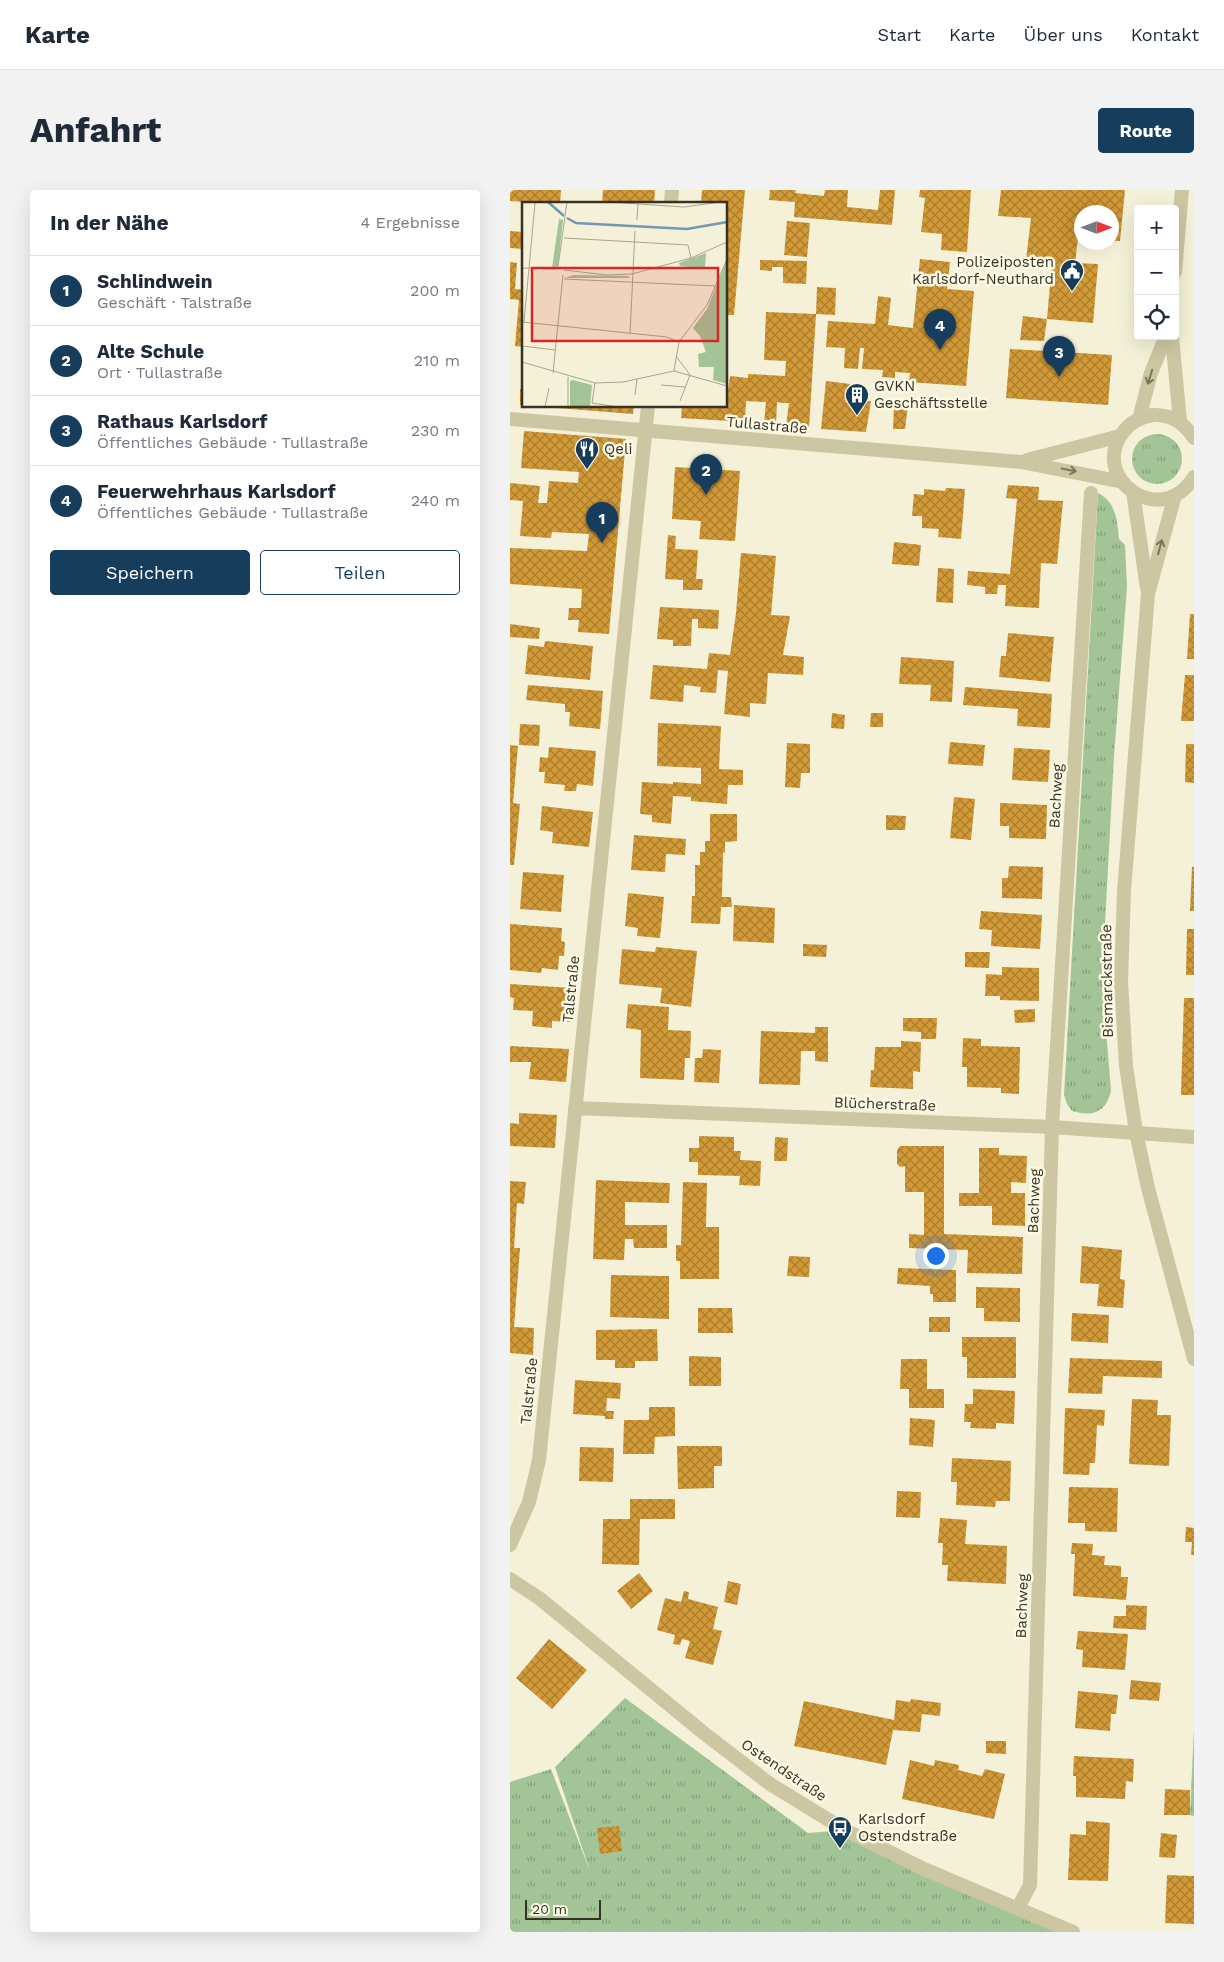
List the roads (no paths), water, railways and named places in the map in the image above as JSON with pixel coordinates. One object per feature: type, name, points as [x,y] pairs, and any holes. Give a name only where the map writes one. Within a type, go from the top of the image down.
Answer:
[{"type":"street","points":[[1177,250],[1182,190]]},
{"type":"street","points":[[1139,419],[1151,373],[1164,340]]},
{"type":"street","points":[[1172,340],[1180,422]]},
{"type":"street","name":"Talstraße","points":[[510,1545],[529,1502],[539,1460],[648,408]]},
{"type":"street","points":[[1192,482],[1175,496],[1153,500],[1133,492],[1122,482],[1116,470],[1114,456],[1120,436],[1132,423],[1139,419],[1157,415],[1169,417],[1180,422],[1194,438]]},
{"type":"street","name":"Tullastraße","points":[[510,419],[1021,462],[1122,482]]},
{"type":"street","name":"Tullastraße","points":[[1021,462],[1120,436]]},
{"type":"street","name":"Bismarckstraße","points":[[1133,492],[1148,594]]},
{"type":"street","name":"Bachweg","points":[[1018,1908],[1030,1885],[1052,1127],[1091,493]]},
{"type":"street","name":"Bismarckstraße","points":[[1175,496],[1148,594],[1124,891],[1121,981],[1126,1066],[1136,1132],[1148,1188],[1194,1360]]},
{"type":"street","name":"Blücherstraße","points":[[575,1108],[1052,1127],[1194,1137]]},
{"type":"street","name":"Ostendstraße","points":[[510,1579],[539,1598],[705,1734],[770,1784],[845,1830],[924,1868],[1073,1932]]},
{"type":"place","name":"Polizeiposten Karlsdorf-Neuthard","points":[[1072,292]]},
{"type":"place","name":"Feuerwehrhaus Karlsdorf","points":[[940,350]]},
{"type":"place","name":"Rathaus Karlsdorf","points":[[1059,377]]},
{"type":"place","name":"GVKN Geschäftsstelle","points":[[857,416]]},
{"type":"place","name":"Qeli","points":[[587,470]]},
{"type":"place","name":"Alte Schule","points":[[706,495]]},
{"type":"place","name":"Schlindwein","points":[[602,543]]},
{"type":"place","name":"Karlsdorf Ostendstraße","points":[[840,1849]]}]
